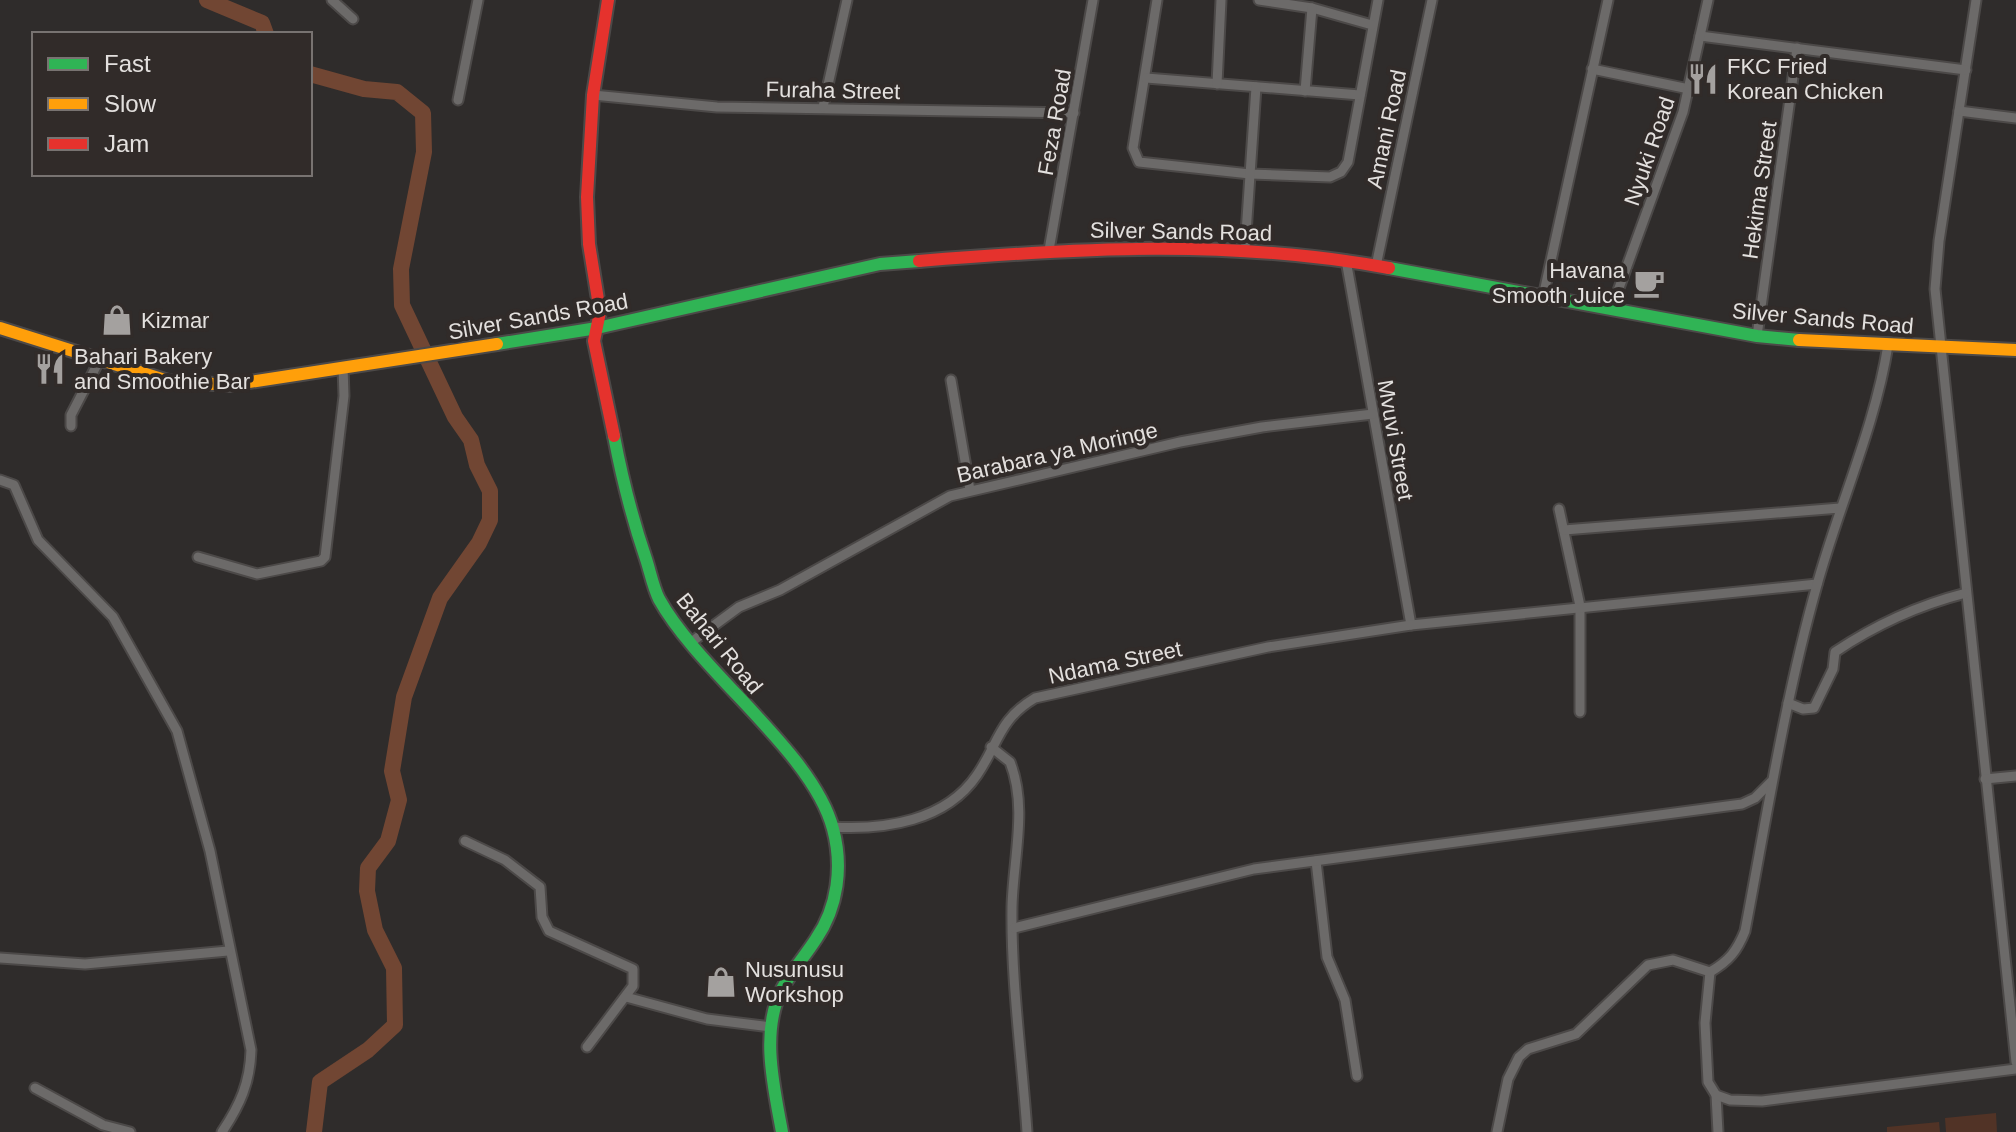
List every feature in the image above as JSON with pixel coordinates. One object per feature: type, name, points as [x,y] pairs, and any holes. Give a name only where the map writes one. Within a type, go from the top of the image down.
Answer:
[{"type":"street","points":[[332,0],[353,19]]},
{"type":"street","points":[[458,100],[478,0]]},
{"type":"street","name":"Bahari Road","points":[[608,0],[593,95],[587,197],[589,244],[600,312],[594,341],[642,553],[658,597],[690,643],[806,775],[833,827],[839,867],[837,890],[819,935],[781,990],[771,1027],[774,1087],[782,1132]]},
{"type":"street","points":[[823,107],[847,0]]},
{"type":"street","name":"Feza Road","points":[[1049,250],[1093,0]]},
{"type":"street","points":[[1157,0],[1133,148],[1139,162],[1250,174],[1330,177],[1341,172],[1348,162],[1378,0]]},
{"type":"street","points":[[1217,84],[1221,0]]},
{"type":"street","points":[[1259,0],[1312,8],[1372,25]]},
{"type":"street","name":"Amani Road","points":[[1376,266],[1432,0]]},
{"type":"street","points":[[1543,297],[1608,0]]},
{"type":"street","name":"Nyuki Road","points":[[1611,310],[1689,89],[1708,0]]},
{"type":"street","points":[[1976,0],[1935,289],[2016,1062]]},
{"type":"street","points":[[1305,91],[1312,8]]},
{"type":"street","points":[[1700,36],[1966,70]]},
{"type":"street","name":"Hekima Street","points":[[1757,336],[1797,48]]},
{"type":"street","points":[[1592,69],[1689,89]]},
{"type":"street","points":[[1146,78],[1360,95]]},
{"type":"street","points":[[1245,248],[1256,87]]},
{"type":"street","name":"Furaha Street","points":[[593,95],[671,105],[1074,113]]},
{"type":"street","points":[[1959,111],[2016,118]]},
{"type":"street","name":"Silver Sands Road","points":[[0,328],[168,381],[230,385],[597,328],[880,264],[1049,250],[1245,248],[1346,260],[1757,336],[2016,350]]},
{"type":"street","name":"Mvuvi Street","points":[[1346,260],[1411,625]]},
{"type":"street","points":[[1497,1132],[1508,1079],[1519,1057],[1528,1049],[1576,1034],[1648,965],[1673,960],[1710,972],[1726,963],[1738,949],[1745,931],[1788,703],[1817,584],[1882,386],[1888,345]]},
{"type":"street","points":[[71,426],[71,415],[100,359]]},
{"type":"street","points":[[198,557],[257,574],[325,557],[344,396],[343,367]]},
{"type":"street","points":[[951,380],[970,490]]},
{"type":"street","name":"Barabara ya Moringe","points":[[690,643],[739,607],[780,590],[950,496],[1180,442],[1262,427],[1373,414]]},
{"type":"street","points":[[0,480],[11,482],[17,489],[29,524],[49,554],[113,617],[177,731],[185,751],[210,851],[228,951],[251,1050],[250,1075],[241,1104],[222,1132]]},
{"type":"street","points":[[1564,530],[1840,508]]},
{"type":"street","points":[[1559,509],[1580,606],[1580,712]]},
{"type":"street","name":"Ndama Street","points":[[833,827],[869,827],[932,814],[958,798],[978,774],[991,747],[1016,709],[1035,698],[1268,647],[1411,625],[1817,584]]},
{"type":"street","points":[[1788,703],[1803,709],[1814,708],[1833,669],[1835,652],[1858,637],[1896,616],[1966,593]]},
{"type":"street","points":[[991,747],[1006,757],[1013,773],[1018,848],[1012,907],[1027,1132]]},
{"type":"street","points":[[1985,779],[2016,776]]},
{"type":"street","points":[[1014,928],[1171,887],[1316,861],[1742,804],[1755,798],[1774,778]]},
{"type":"street","points":[[465,841],[505,860],[540,887],[542,917],[549,931],[629,965],[635,980],[626,997],[587,1047]]},
{"type":"street","points":[[1316,861],[1327,957],[1345,1000],[1357,1076]]},
{"type":"street","points":[[0,958],[85,964],[228,951]]},
{"type":"street","points":[[1710,972],[1705,1023],[1708,1082],[1716,1095],[1718,1132]]},
{"type":"street","points":[[626,997],[707,1019],[771,1027]]},
{"type":"street","points":[[1716,1095],[1730,1100],[1762,1101],[2016,1069]]},
{"type":"street","points":[[35,1088],[103,1125],[130,1132]]},
{"type":"shaded area","points":[[1996,1113],[1997,1132],[1946,1132],[1945,1118]]},
{"type":"shaded area","points":[[1939,1122],[1940,1132],[1887,1132],[1887,1127]]},
{"type":"waterway","points":[[207,0],[262,23],[265,32]]},
{"type":"waterway","points":[[312,75],[364,89],[397,92],[423,113],[424,152],[401,269],[402,305],[455,417],[471,440],[477,465],[490,491],[490,520],[479,543],[440,598],[404,697],[392,771],[399,800],[388,841],[368,868],[367,891],[375,930],[394,968],[395,1025],[368,1050],[320,1082],[314,1132]]},
{"type":"traffic: fast","points":[[497,344],[597,328],[880,264],[919,261]]},
{"type":"traffic: fast","points":[[1389,268],[1757,336],[1799,340]]},
{"type":"traffic: fast","points":[[614,436],[632,513],[659,599],[677,627],[803,771],[821,800],[833,829],[838,857],[834,900],[823,927],[790,976],[775,1005],[771,1060],[782,1132]]},
{"type":"traffic: slow","points":[[0,328],[168,381],[230,385],[497,344]]},
{"type":"traffic: slow","points":[[1799,340],[2016,350]]},
{"type":"traffic: jam","points":[[608,0],[593,95],[587,197],[589,244],[600,312],[594,341],[614,436]]},
{"type":"traffic: jam","points":[[919,261],[1154,249],[1271,253],[1389,268]]},
{"type":"place","name":"FKC Fried Korean Chicken","points":[[1703,79]]},
{"type":"place","name":"Havana Smooth Juice","points":[[1649,283]]},
{"type":"place","name":"Kizmar","points":[[117,320]]},
{"type":"place","name":"Bahari Bakery and Smoothie Bar","points":[[50,369]]},
{"type":"place","name":"Nusunusu Workshop","points":[[721,982]]}]
